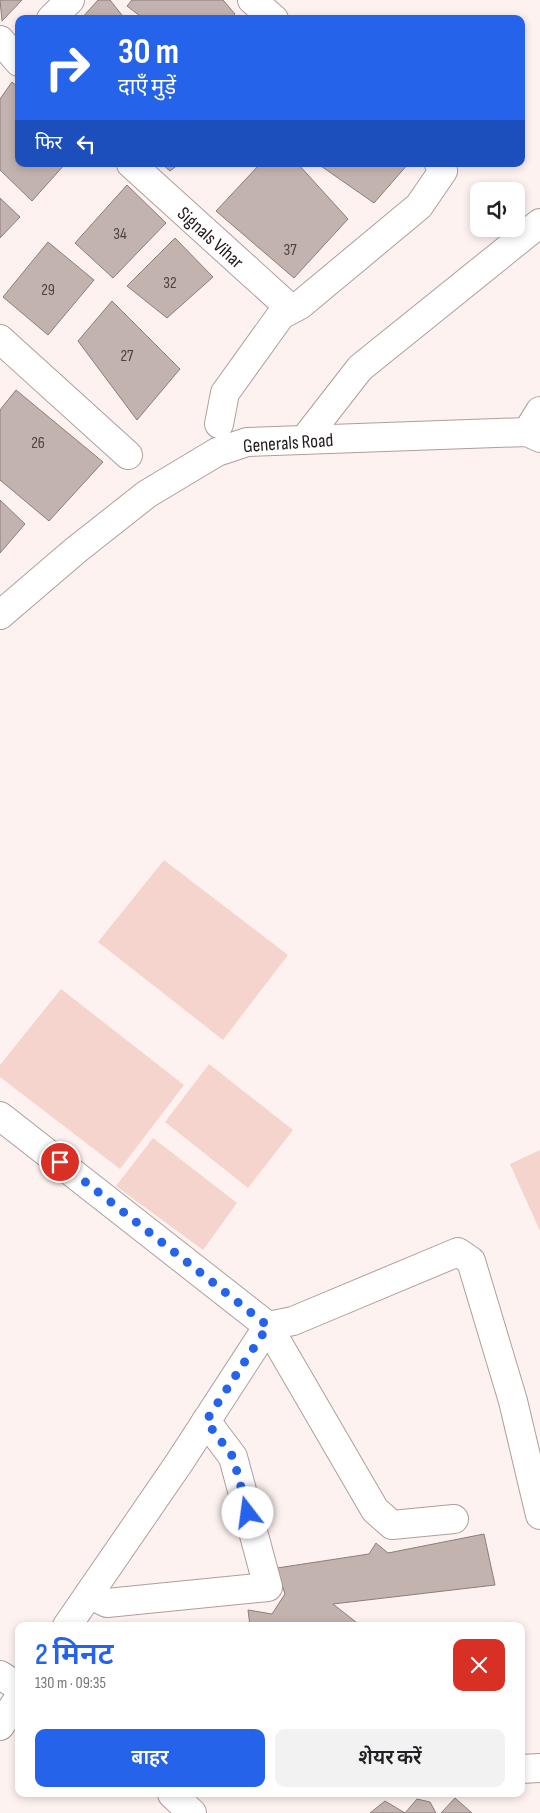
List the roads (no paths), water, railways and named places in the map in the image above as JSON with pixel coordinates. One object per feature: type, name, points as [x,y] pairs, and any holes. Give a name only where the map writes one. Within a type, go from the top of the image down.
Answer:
[{"type":"street","points":[[55,15],[70,0]]},
{"type":"street","points":[[252,0],[269,15]]},
{"type":"street","name":"Signals Vihar","points":[[134,167],[291,310]]},
{"type":"street","points":[[219,424],[226,394],[281,315],[300,305],[419,206],[443,171],[441,167]]},
{"type":"street","points":[[304,440],[360,368],[540,224]]},
{"type":"street","points":[[0,339],[128,455]]},
{"type":"street","name":"Generals Road","points":[[0,615],[147,494],[217,452],[247,442],[536,427]]},
{"type":"street","points":[[0,1116],[268,1326],[375,1510],[392,1526],[454,1519]]},
{"type":"street","points":[[70,1622],[268,1326],[293,1321],[458,1252],[471,1261],[514,1401],[540,1515]]},
{"type":"street","points":[[89,1594],[107,1603],[268,1587],[233,1457],[206,1421]]},
{"type":"street","points":[[0,1675],[15,1684]]},
{"type":"street","points":[[0,1726],[15,1704]]},
{"type":"street","points":[[525,1768],[540,1768]]}]
